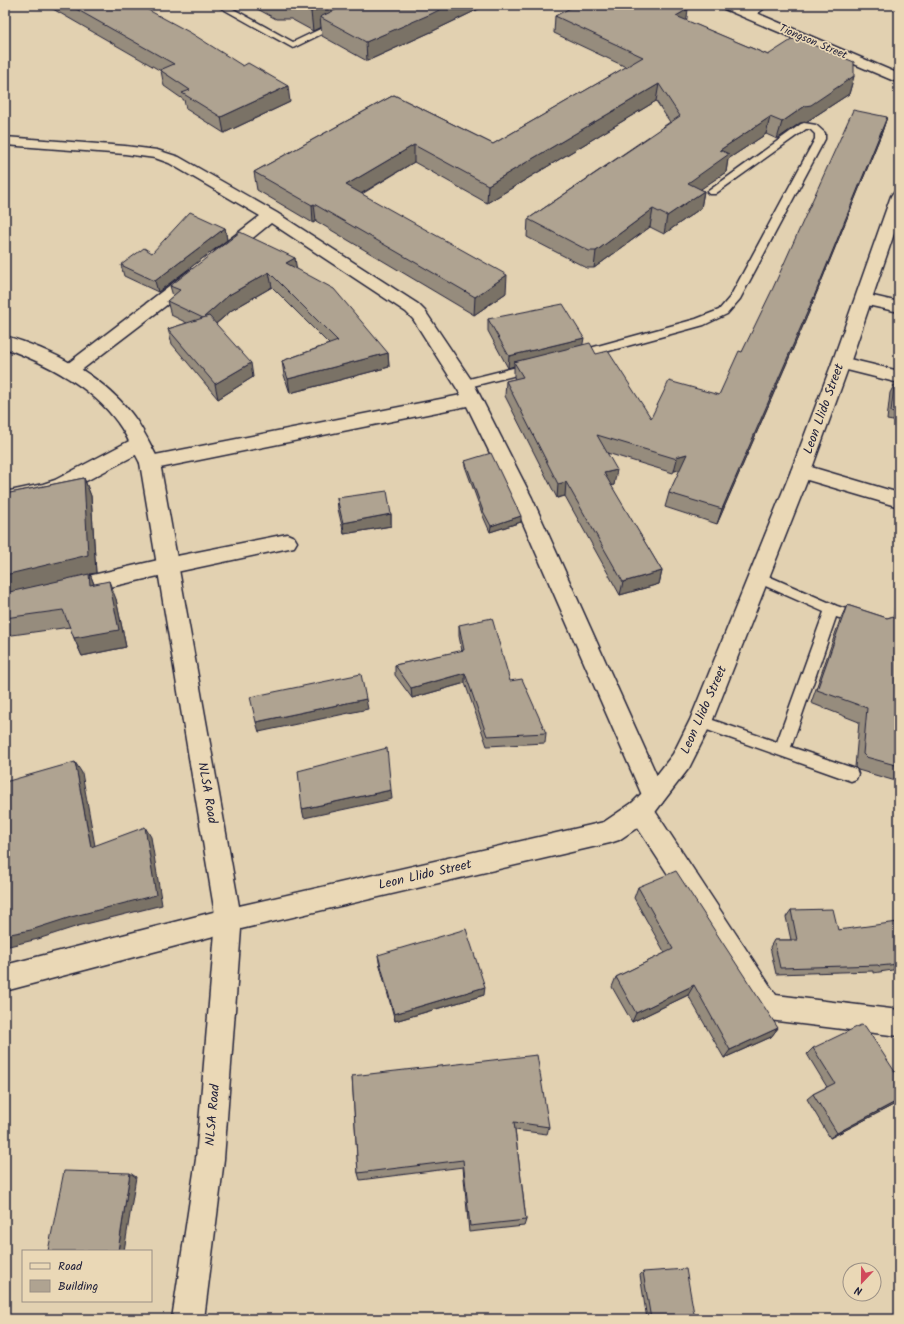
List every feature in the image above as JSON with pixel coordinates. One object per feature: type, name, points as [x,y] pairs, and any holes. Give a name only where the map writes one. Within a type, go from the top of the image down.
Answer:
[{"type":"street","name":"Tiongson Street","points":[[727,5],[899,79]]},
{"type":"street","points":[[747,13],[761,5]]},
{"type":"street","points":[[5,141],[157,154],[174,160],[272,216],[412,308],[419,315],[469,391],[522,498],[648,804],[769,1007],[899,1023]]},
{"type":"street","name":"Leon Llido Street","points":[[5,978],[229,920],[610,832],[648,804],[681,761],[701,722],[801,471],[897,206]]},
{"type":"street","points":[[69,371],[272,216]]},
{"type":"street","points":[[864,299],[899,307]]},
{"type":"street","name":"NLSA Road","points":[[5,342],[43,357],[69,371],[99,392],[123,417],[150,463],[166,566],[229,920],[210,1159],[188,1319]]},
{"type":"street","points":[[841,363],[899,377]]},
{"type":"street","points":[[150,463],[469,391]]},
{"type":"street","points":[[5,499],[45,491],[62,485],[140,444]]},
{"type":"street","points":[[801,471],[899,500]]},
{"type":"street","points":[[5,603],[166,566],[287,542]]},
{"type":"lane","points":[[220,5],[293,45],[343,22]]},
{"type":"lane","points":[[569,358],[700,322],[723,312],[735,298],[820,139],[820,133],[813,127],[804,126],[712,192]]},
{"type":"lane","points":[[469,391],[540,365]]},
{"type":"lane","points":[[759,577],[832,610],[873,624]]},
{"type":"lane","points":[[782,750],[832,610]]},
{"type":"lane","points":[[701,722],[851,774]]},
{"type":"building","points":[[69,5],[139,5],[191,33],[243,66],[248,63],[288,86],[221,117],[182,93],[190,90],[160,70],[174,64]]},
{"type":"building","points":[[297,5],[327,5],[311,12]]},
{"type":"building","points":[[346,5],[449,5],[366,42],[320,17]]},
{"type":"building","points":[[576,5],[678,5],[688,9],[676,16],[768,55],[793,39],[799,39],[854,62],[854,76],[811,105],[805,106],[782,122],[770,117],[720,150],[729,154],[688,183],[704,191],[667,216],[653,209],[596,251],[589,251],[528,219],[680,116],[659,84],[488,185],[414,145],[346,185],[507,275],[475,297],[314,204],[312,205],[254,172],[394,95],[493,144],[643,57],[555,16]]},
{"type":"building","points":[[853,110],[887,117],[813,299],[722,509],[669,493],[687,454],[676,457],[677,459],[597,435],[617,470],[604,473],[662,571],[623,582],[566,482],[558,484],[506,381],[523,377],[514,362],[590,343],[596,354],[608,351],[651,418],[669,381],[719,395],[739,351],[742,352],[773,288]]},
{"type":"building","points":[[190,212],[225,228],[155,281],[121,265],[144,248],[152,253]]},
{"type":"building","points":[[240,232],[295,258],[286,263],[334,289],[388,353],[288,379],[282,361],[338,341],[269,272],[229,295],[203,318],[167,301],[180,290],[170,286]]},
{"type":"building","points":[[563,304],[584,338],[509,356],[488,319]]},
{"type":"building","points":[[209,316],[251,363],[215,384],[168,329]]},
{"type":"building","points":[[894,385],[899,386],[899,414],[891,412]]},
{"type":"building","points":[[491,453],[521,516],[491,526],[483,511],[465,461]]},
{"type":"building","points":[[84,478],[88,555],[5,575],[5,494]]},
{"type":"building","points":[[387,491],[391,514],[343,523],[337,498]]},
{"type":"building","points":[[89,574],[90,585],[109,581],[119,630],[74,638],[63,610],[5,618],[5,593]]},
{"type":"building","points":[[847,605],[887,618],[894,616],[899,618],[899,766],[866,757],[863,754],[867,708],[817,690]]},
{"type":"building","points":[[492,618],[510,681],[522,679],[546,733],[487,736],[465,673],[411,688],[395,665],[464,650],[459,625]]},
{"type":"building","points":[[361,674],[366,699],[256,722],[250,697]]},
{"type":"building","points":[[387,748],[391,790],[302,809],[298,771]]},
{"type":"building","points":[[75,762],[91,847],[145,827],[156,895],[71,917],[31,930],[5,935],[5,782]]},
{"type":"building","points":[[676,871],[778,1028],[730,1050],[694,985],[636,1013],[616,977],[673,949],[638,887]]},
{"type":"building","points":[[833,909],[838,930],[898,922],[899,964],[879,966],[780,968],[774,940],[797,940],[791,910]]},
{"type":"building","points":[[466,929],[485,987],[394,1014],[378,955]]},
{"type":"building","points":[[861,1025],[865,1026],[899,1078],[899,1100],[837,1133],[813,1094],[835,1083],[813,1048]]},
{"type":"building","points":[[537,1055],[549,1127],[514,1122],[526,1220],[470,1226],[463,1160],[358,1173],[352,1076]]},
{"type":"building","points":[[64,1171],[130,1173],[118,1250],[48,1250]]},
{"type":"building","points":[[686,1269],[695,1319],[651,1319],[643,1272]]}]
